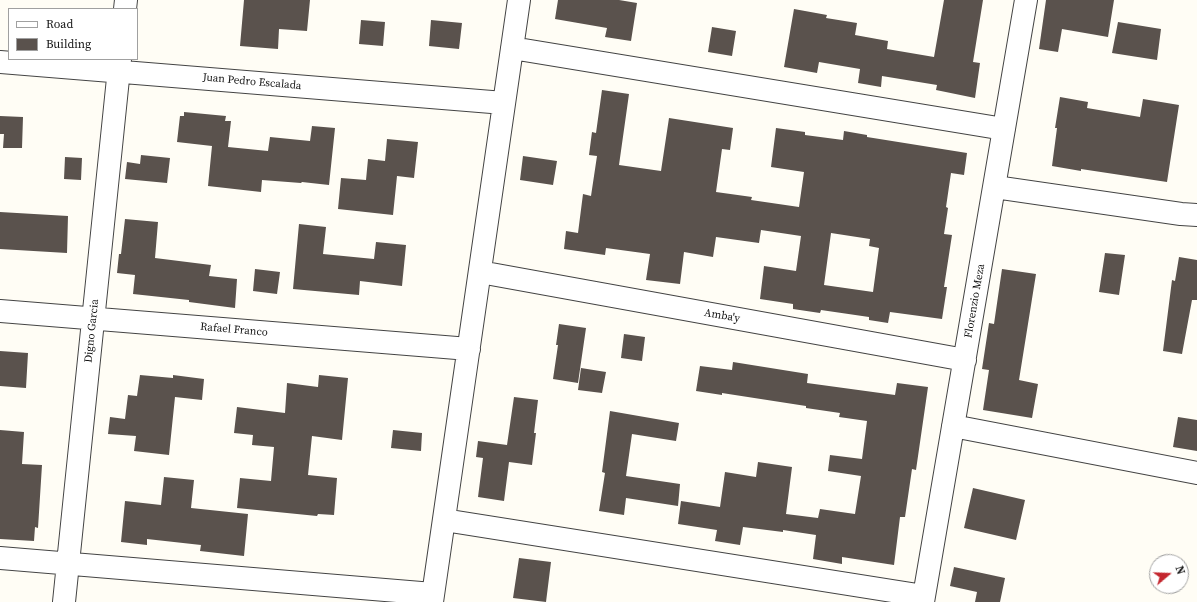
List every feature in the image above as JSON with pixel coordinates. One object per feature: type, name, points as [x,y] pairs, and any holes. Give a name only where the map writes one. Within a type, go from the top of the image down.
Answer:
[{"type":"street","points":[[0,558],[433,598],[519,0]]},
{"type":"street","name":"Florenzio Meza","points":[[924,599],[1026,0]]},
{"type":"street","points":[[512,48],[1004,129]]},
{"type":"street","name":"Juan Pedro Escalada","points":[[0,62],[119,65],[504,103]]},
{"type":"street","name":"Digno Garcia","points":[[64,602],[119,65]]},
{"type":"street","points":[[995,187],[1181,214],[1197,215]]},
{"type":"street","name":"Amba'y","points":[[480,272],[965,360]]},
{"type":"street","name":"Rafael Franco","points":[[0,311],[469,349]]},
{"type":"street","points":[[953,426],[1197,473]]},
{"type":"street","points":[[444,520],[924,599]]},
{"type":"building","points":[[244,0],[310,0],[307,31],[279,29],[278,49],[240,46]]},
{"type":"building","points":[[558,0],[619,0],[637,3],[631,41],[605,37],[607,28],[555,19]]},
{"type":"building","points":[[944,0],[983,0],[973,62],[980,63],[975,98],[936,90],[937,85],[882,76],[881,87],[858,83],[860,69],[819,62],[817,73],[784,67],[794,9],[827,15],[826,18],[857,23],[855,35],[888,41],[887,49],[934,57]]},
{"type":"building","points":[[1046,0],[1114,0],[1108,37],[1062,29],[1058,52],[1039,49]]},
{"type":"building","points":[[361,20],[385,22],[383,46],[359,44]]},
{"type":"building","points":[[431,20],[462,23],[459,49],[429,46]]},
{"type":"building","points":[[1118,22],[1161,29],[1157,60],[1112,53]]},
{"type":"building","points":[[712,27],[736,31],[732,56],[708,52]]},
{"type":"building","points":[[602,90],[629,94],[619,165],[661,171],[669,118],[733,128],[730,150],[722,149],[716,192],[752,197],[751,200],[799,207],[804,172],[771,167],[776,128],[805,132],[805,135],[843,140],[844,131],[867,135],[867,137],[967,153],[964,175],[951,173],[944,234],[952,235],[944,287],[947,287],[942,319],[890,312],[888,323],[869,320],[869,317],[821,310],[820,313],[793,309],[793,304],[760,299],[764,266],[796,271],[801,236],[761,230],[759,243],[716,237],[713,257],[684,252],[680,284],[646,280],[650,254],[606,248],[605,255],[564,249],[566,231],[578,233],[583,194],[591,196],[597,156],[589,155],[592,132],[596,133]],"holes":[[[831,233],[870,239],[869,246],[879,248],[873,292],[824,285]]]},
{"type":"building","points":[[1060,97],[1088,102],[1087,108],[1140,117],[1143,99],[1179,105],[1167,182],[1052,166],[1057,128],[1055,128]]},
{"type":"building","points":[[184,112],[226,116],[225,121],[231,121],[228,147],[268,151],[270,137],[310,141],[312,126],[335,128],[329,185],[262,180],[261,192],[208,186],[212,146],[177,142],[180,116],[184,116]]},
{"type":"building","points":[[0,116],[23,117],[22,148],[3,148],[4,134],[0,134]]},
{"type":"building","points":[[387,139],[418,142],[414,178],[397,176],[393,215],[338,209],[341,178],[366,180],[368,159],[385,161]]},
{"type":"building","points":[[141,155],[170,158],[167,183],[125,179],[127,162],[140,164]]},
{"type":"building","points":[[523,156],[557,161],[553,185],[520,180]]},
{"type":"building","points":[[65,157],[82,158],[81,180],[64,179]]},
{"type":"building","points":[[0,212],[68,216],[67,253],[0,249]]},
{"type":"building","points":[[125,219],[158,222],[155,258],[211,265],[209,276],[237,279],[235,308],[189,302],[189,300],[133,294],[135,275],[117,273]]},
{"type":"building","points":[[299,224],[326,227],[323,254],[374,259],[376,242],[406,245],[402,286],[360,281],[359,295],[293,289]]},
{"type":"building","points":[[1105,253],[1125,255],[1119,295],[1099,292]]},
{"type":"building","points":[[1179,257],[1197,260],[1197,300],[1192,300],[1182,354],[1163,351],[1172,280],[1175,281]]},
{"type":"building","points":[[255,269],[280,272],[277,294],[253,291]]},
{"type":"building","points":[[1002,269],[1036,274],[1019,380],[1038,384],[1032,418],[983,410],[989,370],[982,369],[989,323],[994,324]]},
{"type":"building","points":[[559,324],[586,328],[578,383],[553,379],[558,345],[556,345]]},
{"type":"building","points":[[624,334],[645,337],[642,361],[621,358]]},
{"type":"building","points":[[0,351],[28,353],[26,388],[0,386]]},
{"type":"building","points":[[733,362],[808,374],[807,383],[895,395],[897,383],[928,387],[916,470],[912,469],[905,517],[900,517],[894,565],[842,557],[842,564],[813,559],[816,535],[783,530],[783,532],[743,527],[740,545],[715,541],[717,530],[678,524],[681,501],[720,507],[725,472],[756,477],[758,462],[792,467],[786,514],[818,518],[820,509],[855,514],[861,476],[828,471],[830,455],[862,459],[867,421],[839,417],[840,413],[806,408],[806,406],[722,393],[722,395],[696,391],[700,366],[732,370]]},
{"type":"building","points":[[581,368],[606,372],[602,393],[578,390]]},
{"type":"building","points":[[140,375],[173,378],[173,375],[204,379],[202,400],[175,397],[169,455],[134,451],[136,436],[108,434],[110,417],[125,419],[128,395],[137,396]]},
{"type":"building","points":[[319,375],[348,378],[342,440],[312,436],[308,475],[337,478],[334,515],[318,514],[317,516],[237,508],[240,478],[271,481],[274,447],[252,445],[253,435],[234,433],[237,407],[285,413],[287,383],[318,387]]},
{"type":"building","points":[[514,397],[538,400],[532,465],[509,462],[504,501],[478,497],[483,458],[476,457],[478,441],[507,445]]},
{"type":"building","points":[[610,411],[679,423],[676,441],[632,434],[626,476],[680,484],[678,506],[626,498],[624,515],[599,511],[605,473],[602,472]]},
{"type":"building","points":[[1178,417],[1197,420],[1197,451],[1173,447]]},
{"type":"building","points":[[0,430],[24,432],[22,464],[42,465],[38,528],[35,527],[34,541],[0,539]]},
{"type":"building","points":[[393,430],[422,433],[421,451],[391,448]]},
{"type":"building","points":[[164,477],[194,480],[191,508],[248,514],[244,556],[200,551],[201,545],[147,539],[147,545],[121,542],[125,501],[161,505]]},
{"type":"building","points":[[973,488],[1025,500],[1016,540],[964,528]]},
{"type":"building","points":[[519,558],[551,562],[546,602],[513,598]]},
{"type":"building","points":[[954,567],[1005,578],[1000,602],[975,602],[977,592],[950,586]]}]
